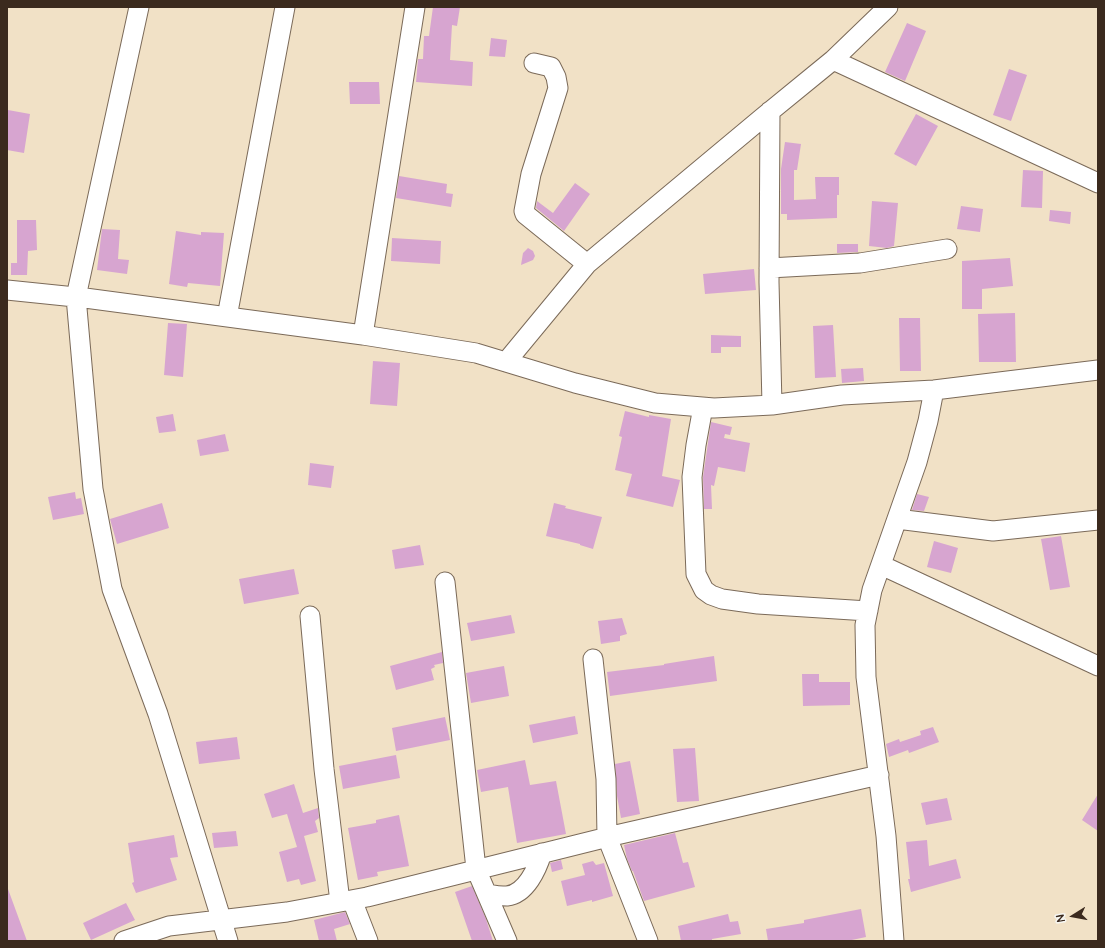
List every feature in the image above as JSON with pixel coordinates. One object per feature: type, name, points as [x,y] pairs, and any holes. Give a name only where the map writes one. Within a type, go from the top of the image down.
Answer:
[{"type":"street","points":[[139,7],[76,297],[94,489],[112,589],[158,714],[228,941]]},
{"type":"street","points":[[226,317],[285,7]]},
{"type":"street","points":[[363,334],[415,7]]},
{"type":"street","points":[[506,362],[587,264],[833,60],[888,7]]},
{"type":"street","points":[[833,60],[1098,183]]},
{"type":"street","points":[[534,63],[551,67],[556,77],[558,88],[531,174],[524,211],[525,214],[587,264]]},
{"type":"street","points":[[770,111],[769,268],[772,406]]},
{"type":"street","points":[[769,268],[860,263],[947,249]]},
{"type":"street","points":[[7,290],[76,297],[363,334],[476,353],[575,382],[655,403],[714,408],[772,406],[842,395],[934,390],[1098,370]]},
{"type":"street","points":[[894,941],[886,836],[866,677],[865,625],[872,590],[917,462],[928,421],[934,390]]},
{"type":"street","points":[[703,407],[692,477],[696,574],[704,590],[711,595],[722,599],[758,604],[868,611]]},
{"type":"street","points":[[898,519],[993,531],[1098,520]]},
{"type":"street","points":[[881,565],[1098,666]]},
{"type":"street","points":[[445,582],[476,869],[507,941]]},
{"type":"street","points":[[310,616],[324,769],[346,901],[368,941]]},
{"type":"street","points":[[593,659],[606,779],[607,837],[648,941]]},
{"type":"street","points":[[124,941],[169,926],[287,912],[346,901],[607,837],[879,775]]},
{"type":"street","points":[[487,894],[508,896],[519,891],[530,879],[542,853]]},
{"type":"building","points":[[433,7],[460,7],[457,26],[452,25],[450,60],[473,62],[472,86],[416,82],[418,59],[423,59],[424,36],[429,36]]},
{"type":"building","points":[[907,23],[926,31],[905,81],[885,72]]},
{"type":"building","points":[[491,38],[507,40],[505,57],[489,56]]},
{"type":"building","points":[[1009,69],[1027,75],[1011,121],[993,115]]},
{"type":"building","points":[[349,82],[379,82],[380,104],[350,104]]},
{"type":"building","points":[[8,110],[30,114],[24,153],[7,150]]},
{"type":"building","points":[[916,114],[938,126],[916,166],[894,154]]},
{"type":"building","points":[[785,142],[801,144],[797,170],[794,170],[794,200],[816,199],[815,177],[839,177],[837,218],[787,220],[787,214],[781,214],[781,169]]},
{"type":"building","points":[[1023,170],[1043,171],[1042,208],[1021,207]]},
{"type":"building","points":[[399,176],[447,184],[446,193],[453,194],[451,207],[396,198]]},
{"type":"building","points":[[575,183],[590,194],[564,231],[536,208],[537,201],[553,213]]},
{"type":"building","points":[[872,201],[898,203],[894,246],[887,248],[869,246]]},
{"type":"building","points":[[961,206],[983,209],[980,232],[957,229]]},
{"type":"building","points":[[1050,210],[1071,212],[1070,224],[1049,221]]},
{"type":"building","points":[[17,220],[36,220],[37,250],[28,251],[27,275],[11,275],[11,263],[17,263]]},
{"type":"building","points":[[102,229],[120,230],[118,259],[129,260],[127,274],[97,270]]},
{"type":"building","points":[[176,231],[201,235],[201,232],[224,233],[220,286],[188,283],[187,287],[169,284]]},
{"type":"building","points":[[392,238],[441,241],[440,264],[391,261]]},
{"type":"building","points":[[837,244],[858,244],[858,252],[837,253]]},
{"type":"building","points":[[528,248],[533,251],[535,256],[533,260],[521,265],[523,253]]},
{"type":"building","points":[[1010,258],[1013,286],[982,289],[982,309],[962,309],[962,261]]},
{"type":"building","points":[[754,269],[756,290],[705,294],[703,274]]},
{"type":"building","points":[[1015,313],[1016,362],[979,362],[978,314]]},
{"type":"building","points":[[899,318],[920,318],[921,371],[900,371]]},
{"type":"building","points":[[168,323],[187,324],[183,377],[164,375]]},
{"type":"building","points":[[833,325],[836,377],[815,378],[813,326]]},
{"type":"building","points":[[711,335],[741,336],[741,347],[721,347],[721,353],[711,353]]},
{"type":"building","points":[[373,361],[400,363],[397,406],[370,404]]},
{"type":"building","points":[[863,368],[864,381],[842,383],[841,369]]},
{"type":"building","points":[[625,411],[649,417],[649,415],[671,419],[662,476],[680,480],[673,507],[626,496],[632,474],[615,470],[622,437],[619,436]]},
{"type":"building","points":[[173,414],[176,431],[159,433],[156,417]]},
{"type":"building","points":[[711,422],[732,427],[730,435],[725,434],[724,438],[750,443],[745,472],[718,467],[714,486],[711,485],[712,509],[704,509],[703,477]]},
{"type":"building","points":[[225,434],[229,451],[200,456],[197,440]]},
{"type":"building","points":[[310,463],[334,466],[331,488],[308,485]]},
{"type":"building","points":[[75,492],[76,499],[81,498],[84,514],[53,520],[48,497]]},
{"type":"building","points":[[917,494],[929,497],[924,511],[912,510]]},
{"type":"building","points":[[162,503],[169,528],[117,544],[110,519]]},
{"type":"building","points":[[554,503],[566,506],[565,508],[602,517],[593,549],[580,544],[546,536]]},
{"type":"building","points":[[1061,536],[1070,587],[1050,590],[1041,539]]},
{"type":"building","points":[[934,541],[958,548],[951,573],[927,567]]},
{"type":"building","points":[[420,545],[424,565],[395,569],[392,550]]},
{"type":"building","points":[[294,569],[299,594],[244,604],[239,579]]},
{"type":"building","points":[[511,615],[515,633],[471,641],[467,623]]},
{"type":"building","points":[[622,618],[627,634],[620,636],[620,641],[601,644],[598,621]]},
{"type":"building","points":[[442,652],[443,663],[434,665],[435,667],[431,669],[434,680],[396,690],[390,666]]},
{"type":"building","points":[[714,656],[717,681],[610,696],[607,672],[664,665]]},
{"type":"building","points":[[504,666],[509,696],[471,703],[466,673]]},
{"type":"building","points":[[802,674],[819,674],[819,682],[850,682],[850,705],[803,706]]},
{"type":"building","points":[[575,716],[578,734],[533,743],[529,725]]},
{"type":"building","points":[[445,717],[450,740],[396,751],[392,728]]},
{"type":"building","points":[[933,727],[939,742],[909,753],[908,750],[889,757],[886,744],[899,739],[900,742],[921,735],[920,731]]},
{"type":"building","points":[[237,737],[240,759],[199,764],[196,742]]},
{"type":"building","points":[[695,748],[699,801],[677,802],[673,749]]},
{"type":"building","points":[[396,755],[400,778],[343,789],[339,766]]},
{"type":"building","points":[[525,760],[530,785],[556,781],[566,834],[517,843],[508,787],[481,792],[477,770]]},
{"type":"building","points":[[630,761],[640,814],[621,818],[617,796],[615,764]]},
{"type":"building","points":[[294,784],[303,813],[318,808],[319,818],[315,821],[318,832],[304,836],[316,881],[301,885],[299,879],[287,882],[279,852],[297,847],[287,814],[272,818],[264,794]]},
{"type":"building","points":[[1098,794],[1098,831],[1082,820]]},
{"type":"building","points":[[947,798],[952,820],[926,825],[921,803]]},
{"type":"building","points":[[399,815],[409,866],[377,872],[378,876],[358,880],[348,828],[376,823],[376,820]]},
{"type":"building","points":[[236,831],[238,846],[214,848],[212,833]]},
{"type":"building","points":[[675,833],[683,863],[688,862],[695,887],[644,901],[627,859],[624,845]]},
{"type":"building","points":[[174,835],[178,857],[170,858],[177,880],[136,893],[132,883],[134,882],[128,843]]},
{"type":"building","points":[[927,840],[929,866],[956,859],[961,878],[911,892],[908,879],[910,879],[906,842]]},
{"type":"building","points":[[561,860],[563,869],[552,872],[550,863]]},
{"type":"building","points":[[593,861],[596,865],[604,863],[613,896],[592,902],[592,900],[567,906],[561,881],[585,875],[582,864]]},
{"type":"building","points":[[472,886],[486,919],[493,941],[472,941],[455,892]]},
{"type":"building","points":[[8,889],[27,941],[7,941]]},
{"type":"building","points":[[126,903],[135,920],[91,940],[83,923]]},
{"type":"building","points":[[861,909],[866,937],[847,941],[768,941],[766,929],[804,923],[804,920]]},
{"type":"building","points":[[345,912],[350,924],[334,929],[337,941],[319,941],[314,920]]},
{"type":"building","points":[[728,914],[730,922],[738,921],[741,934],[712,939],[712,941],[681,941],[678,926]]}]
